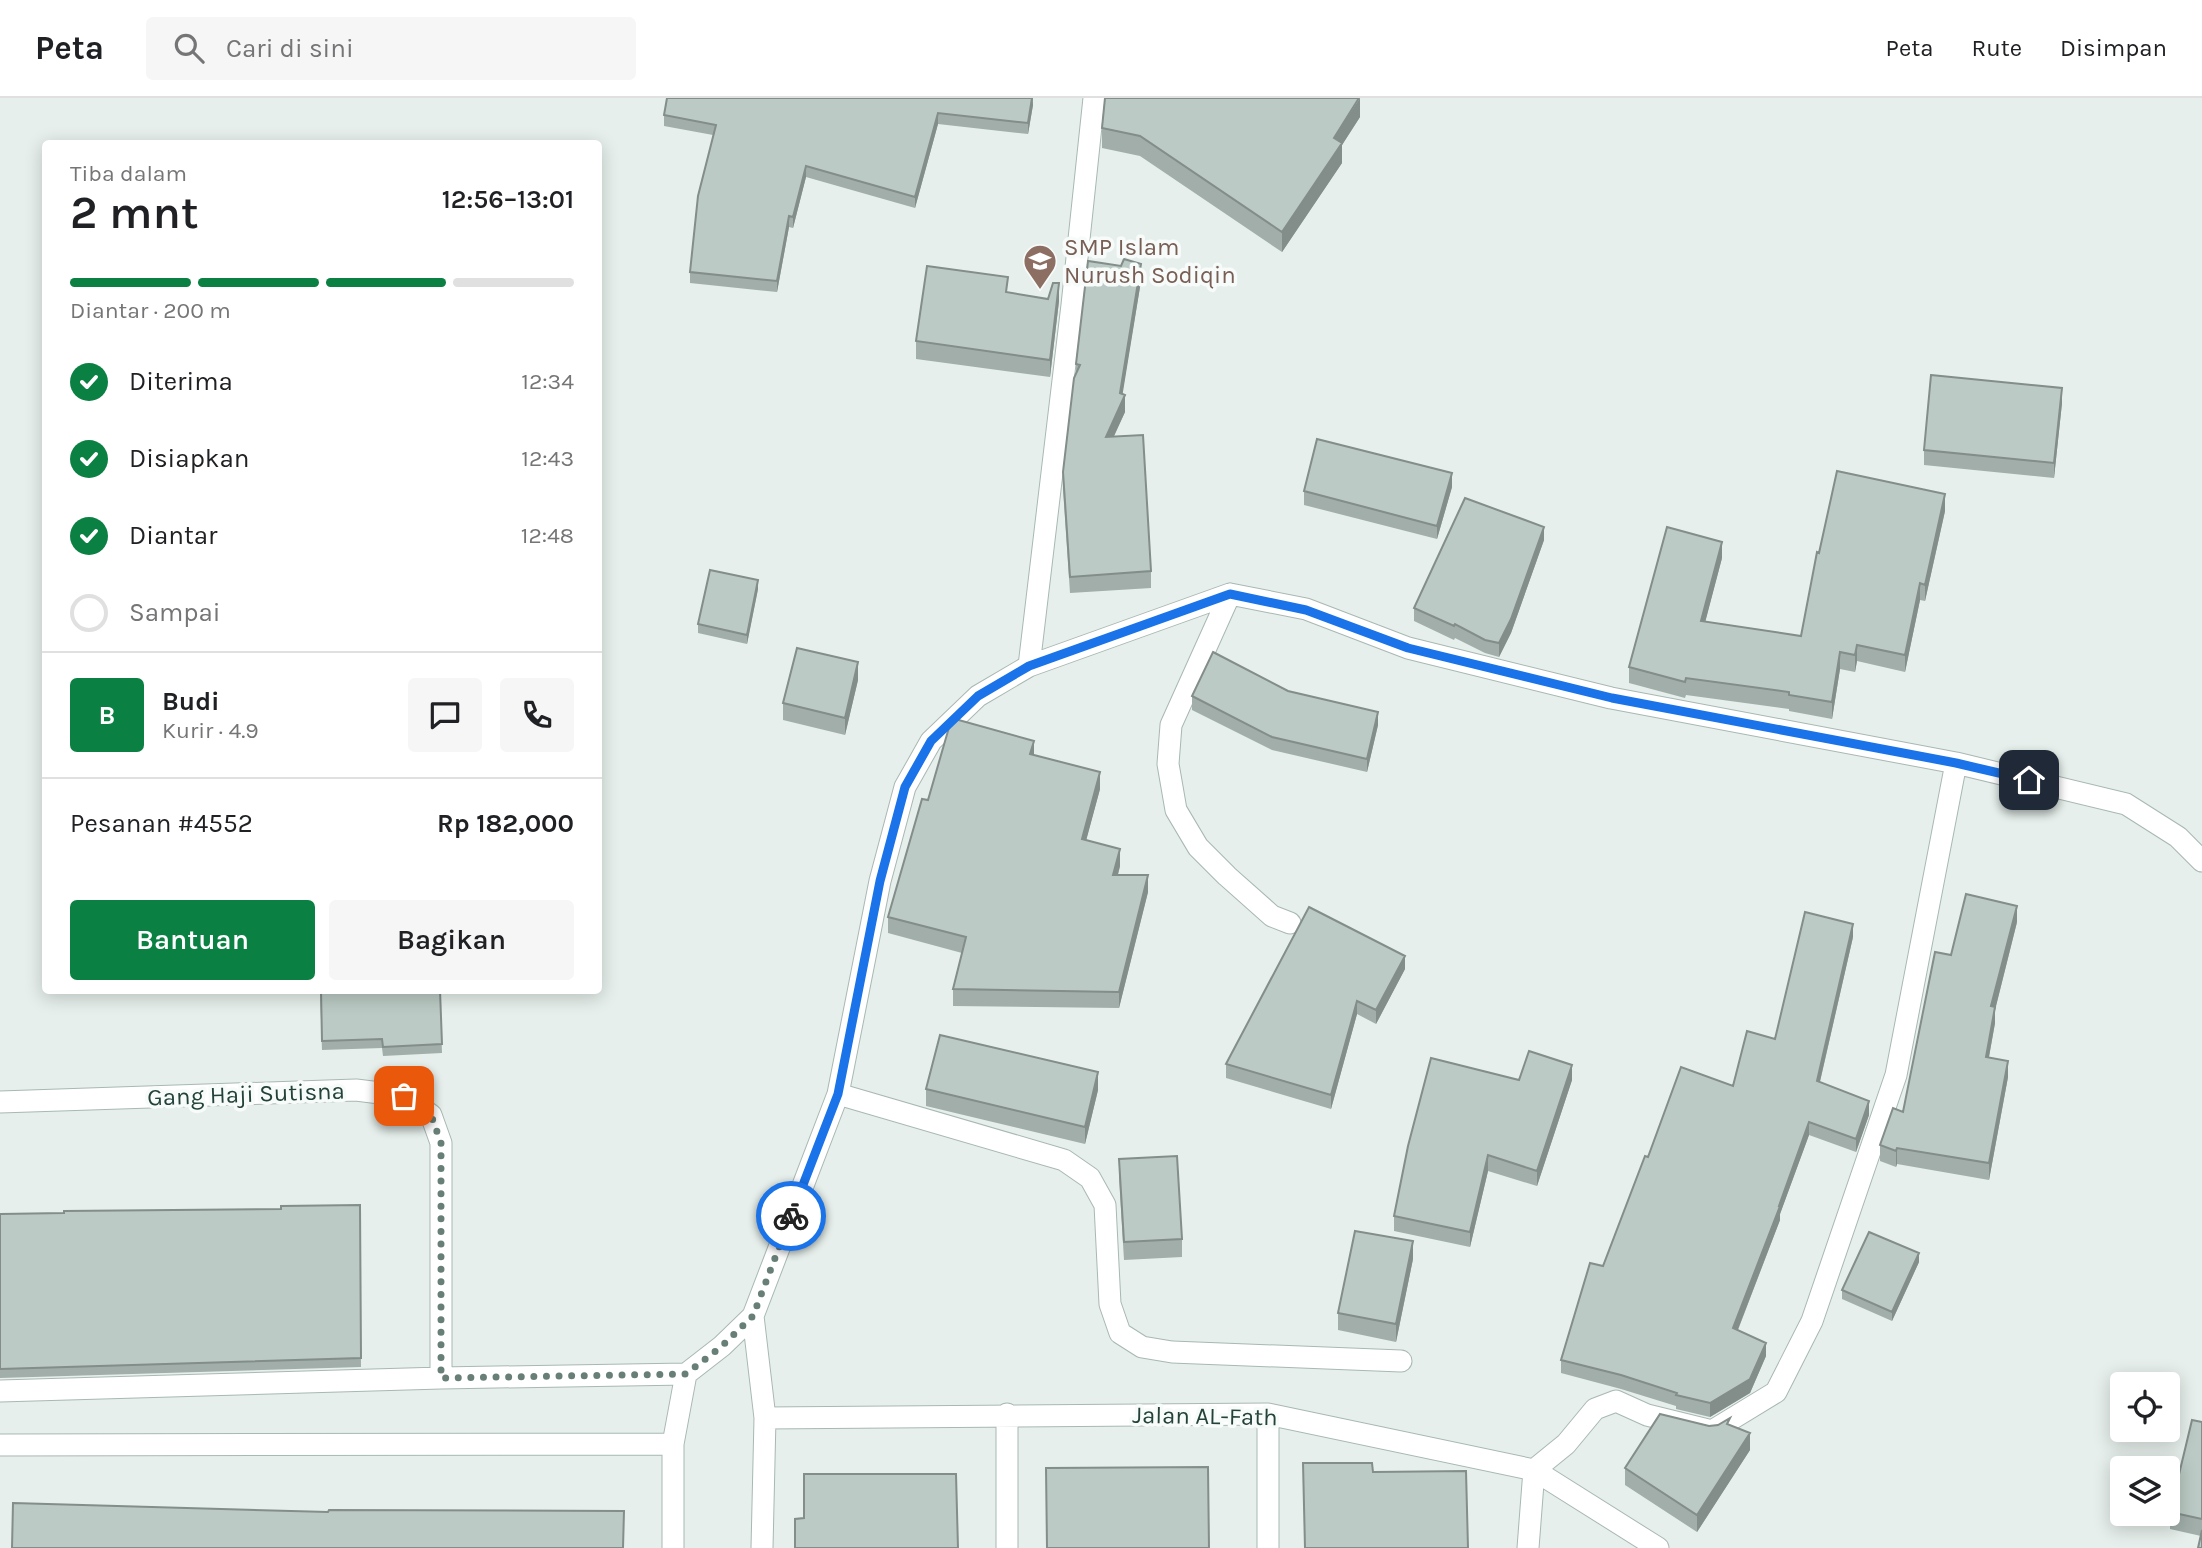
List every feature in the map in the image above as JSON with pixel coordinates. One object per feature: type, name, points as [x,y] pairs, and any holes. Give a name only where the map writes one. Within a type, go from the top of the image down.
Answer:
[{"type":"street","points":[[1029,666],[1094,98]]},
{"type":"street","points":[[1230,594],[1171,725],[1168,764],[1176,810],[1198,847],[1227,876],[1272,916],[1290,923]]},
{"type":"street","points":[[0,1391],[686,1374],[722,1346],[753,1316],[838,1094],[880,881],[905,787],[931,741],[978,696],[1029,666],[1230,594],[1306,610],[1408,648],[1612,698],[1956,763],[2126,804],[2178,837],[2202,860]]},
{"type":"street","points":[[1528,1548],[1534,1470],[1566,1444],[1595,1409],[1616,1401],[1647,1415],[1712,1431],[1776,1392],[1812,1321],[1896,1075],[1956,763]]},
{"type":"street","name":"Gang Haji Sutisna","points":[[0,1102],[356,1090],[404,1096],[431,1115],[441,1143],[441,1378]]},
{"type":"street","points":[[838,1094],[1064,1160],[1090,1178],[1105,1205],[1110,1304],[1120,1333],[1142,1348],[1172,1352],[1401,1361]]},
{"type":"street","points":[[753,1316],[765,1418],[762,1548]]},
{"type":"street","points":[[673,1548],[673,1444],[686,1374]]},
{"type":"street","points":[[1268,1413],[1268,1548]]},
{"type":"street","name":"Jalan AL-Fath","points":[[765,1418],[1268,1413],[1534,1470],[1658,1548]]},
{"type":"street","points":[[1007,1414],[1007,1548]]},
{"type":"street","points":[[0,1445],[673,1444]]},
{"type":"building","points":[[667,98],[1032,98],[1028,123],[938,113],[915,197],[806,166],[793,217],[789,216],[777,281],[690,272],[698,196],[716,125],[664,115]]},
{"type":"building","points":[[1105,98],[1359,98],[1334,138],[1342,143],[1282,232],[1140,136],[1102,128]]},
{"type":"building","points":[[1124,259],[1141,264],[1120,393],[1125,395],[1106,437],[1143,435],[1151,571],[1070,577],[1063,472],[1074,378],[1080,365],[1076,364],[1088,261],[1121,266]]},
{"type":"building","points":[[927,266],[1008,277],[1006,292],[1048,299],[1053,283],[1059,283],[1050,360],[916,341]]},
{"type":"building","points":[[1931,375],[2062,388],[2054,463],[1924,450]]},
{"type":"building","points":[[1317,439],[1452,473],[1437,526],[1304,491]]},
{"type":"building","points":[[1837,471],[1945,494],[1925,585],[1920,583],[1905,655],[1857,645],[1855,655],[1840,652],[1832,702],[1789,695],[1789,692],[1686,678],[1685,682],[1629,667],[1667,527],[1722,542],[1701,621],[1801,636],[1817,552],[1819,553]]},
{"type":"building","points":[[1465,498],[1544,527],[1511,619],[1499,643],[1485,640],[1455,624],[1454,626],[1414,608]]},
{"type":"building","points":[[710,570],[758,580],[747,635],[698,624]]},
{"type":"building","points":[[797,648],[858,662],[845,718],[783,703]]},
{"type":"building","points":[[1213,652],[1288,691],[1378,712],[1367,759],[1272,737],[1192,696]]},
{"type":"building","points":[[955,719],[1034,741],[1030,754],[1100,772],[1082,839],[1120,849],[1113,875],[1148,875],[1119,992],[953,989],[966,937],[888,917],[922,799],[928,800],[950,724]]},
{"type":"building","points":[[1966,894],[2017,906],[1991,1006],[1995,1007],[1986,1057],[2008,1061],[1989,1163],[1897,1148],[1896,1151],[1880,1145],[1893,1108],[1903,1112],[1935,952],[1951,955]]},
{"type":"building","points":[[1309,907],[1405,956],[1376,1010],[1357,1001],[1331,1095],[1226,1064]]},
{"type":"building","points":[[1805,912],[1853,924],[1817,1081],[1869,1101],[1856,1139],[1809,1122],[1733,1328],[1766,1343],[1750,1379],[1710,1403],[1676,1395],[1677,1393],[1621,1375],[1561,1360],[1590,1263],[1603,1266],[1645,1156],[1648,1157],[1681,1067],[1733,1086],[1747,1031],[1775,1039]]},
{"type":"building","points":[[321,994],[440,994],[442,1044],[383,1047],[382,1039],[322,1041]]},
{"type":"building","points":[[940,1035],[1098,1072],[1085,1127],[926,1089]]},
{"type":"building","points":[[1529,1051],[1572,1065],[1537,1171],[1488,1155],[1470,1232],[1394,1216],[1408,1146],[1431,1058],[1519,1080]]},
{"type":"building","points":[[1177,1156],[1182,1239],[1124,1242],[1119,1159]]},
{"type":"building","points":[[360,1205],[361,1358],[0,1369],[0,1214]]},
{"type":"building","points":[[1355,1231],[1413,1241],[1396,1324],[1338,1313]]},
{"type":"building","points":[[1869,1232],[1919,1253],[1892,1312],[1842,1290]]},
{"type":"building","points":[[1660,1414],[1709,1426],[1718,1425],[1730,1418],[1727,1424],[1750,1433],[1697,1515],[1625,1468]]},
{"type":"building","points":[[2192,1420],[2202,1422],[2202,1519],[2180,1514],[2180,1470]]},
{"type":"building","points":[[1303,1463],[1372,1463],[1373,1472],[1466,1471],[1468,1548],[1305,1548]]},
{"type":"building","points":[[1208,1467],[1209,1548],[1047,1548],[1046,1468]]},
{"type":"building","points":[[804,1474],[956,1474],[958,1548],[795,1548],[795,1519],[804,1518]]},
{"type":"building","points":[[13,1503],[328,1512],[624,1511],[623,1548],[12,1548]]},
{"type":"building","points":[[2202,1530],[2202,1548],[2198,1548]]},
{"type":"way so far","points":[[404,1096],[431,1115],[441,1143],[441,1378],[686,1374],[722,1346],[753,1316],[791,1216]]},
{"type":"place","name":"SMP Islam Nurush Sodiqin","points":[[1040,291]]},
{"type":"route","points":[[791,1216],[838,1094],[880,881],[905,787],[931,741],[978,696],[1029,666],[1230,594],[1306,610],[1408,648],[1612,698],[1956,763],[2029,780]]}]
